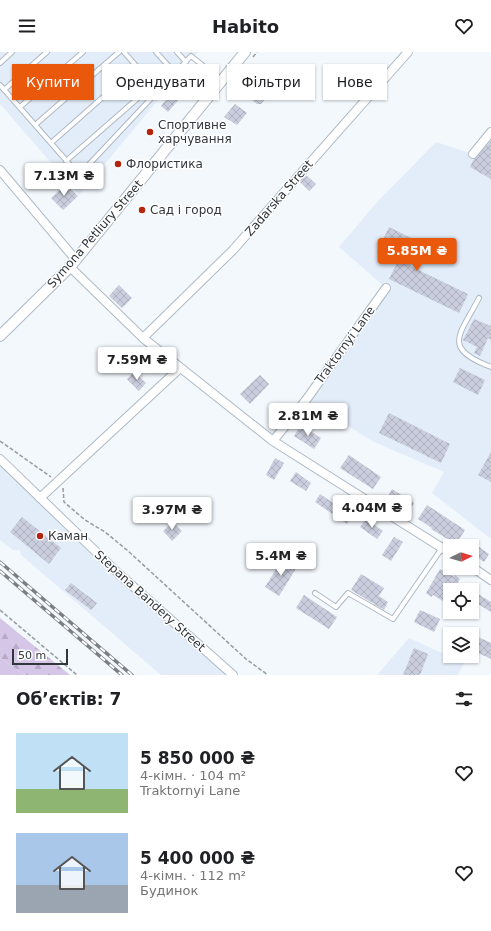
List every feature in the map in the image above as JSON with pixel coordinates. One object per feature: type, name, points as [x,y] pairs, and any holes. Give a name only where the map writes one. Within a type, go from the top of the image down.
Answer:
[{"type":"street","name":"Symona Petliury Street","points":[[0,336],[73,263],[245,52]]},
{"type":"street","name":"Zadarska Street","points":[[143,338],[233,250],[408,52]]},
{"type":"street","points":[[473,154],[491,132]]},
{"type":"street","points":[[0,170],[73,263],[143,338],[273,441],[442,548]]},
{"type":"street","name":"Traktornyi Lane","points":[[273,441],[306,400],[386,288]]},
{"type":"street","points":[[40,498],[180,368]]},
{"type":"street","name":"Stepana Bandery Street","points":[[0,459],[144,596],[233,675]]},
{"type":"street","points":[[479,572],[491,580]]},
{"type":"lane","points":[[0,63],[12,52]]},
{"type":"lane","points":[[4,90],[47,52]]},
{"type":"lane","points":[[20,107],[83,52]]},
{"type":"lane","points":[[35,125],[119,52]]},
{"type":"lane","points":[[124,52],[134,64]]},
{"type":"lane","points":[[156,52],[167,64]]},
{"type":"lane","points":[[177,52],[186,62],[191,56],[222,80]]},
{"type":"lane","points":[[0,85],[79,175],[150,100]]},
{"type":"lane","points":[[51,143],[102,98]]},
{"type":"lane","points":[[66,161],[136,100]]},
{"type":"lane","points":[[479,298],[459,338],[458,346],[462,352],[478,362],[491,367]]},
{"type":"lane","points":[[315,593],[336,607],[348,593],[393,619],[442,548]]},
{"type":"path","points":[[0,441],[57,480]]},
{"type":"path","points":[[63,484],[64,502],[85,520],[105,532],[127,550],[246,659],[268,675]]},
{"type":"path","points":[[0,610],[77,675]]},
{"type":"shaded area","points":[[0,52],[198,52],[188,64],[102,64],[102,100],[158,100],[79,195],[0,104]]},
{"type":"shaded area","points":[[491,132],[491,539],[432,493],[444,472],[374,442],[306,400],[386,288],[339,247],[378,201],[436,142],[473,154]]},
{"type":"shaded area","points":[[0,459],[233,675],[161,675],[21,555],[20,550],[13,550],[0,540]]},
{"type":"shaded area","points":[[409,638],[443,653],[443,663],[464,663],[458,675],[377,675]]},
{"type":"green space","points":[[0,618],[70,675],[25,675],[0,658]]},
{"type":"green space","points":[[0,658],[25,675],[0,675]]},
{"type":"building","points":[[166,100],[178,100],[168,112],[161,106]]},
{"type":"building","points":[[252,100],[264,100],[261,104],[257,104]]},
{"type":"building","points":[[235,104],[247,113],[237,125],[224,117]]},
{"type":"building","points":[[491,141],[491,179],[470,167],[474,159]]},
{"type":"building","points":[[306,175],[316,184],[309,191],[300,182]]},
{"type":"building","points":[[66,184],[78,196],[63,210],[51,198]]},
{"type":"building","points":[[389,227],[421,243],[410,266],[468,294],[459,313],[389,279],[397,263],[377,252]]},
{"type":"building","points":[[119,285],[132,298],[122,308],[109,296]]},
{"type":"building","points":[[474,319],[491,326],[491,340],[488,338],[480,356],[474,353],[477,347],[463,340]]},
{"type":"building","points":[[460,368],[485,380],[478,395],[453,382]]},
{"type":"building","points":[[134,372],[146,383],[139,391],[127,379]]},
{"type":"building","points":[[260,375],[269,384],[250,404],[240,394]]},
{"type":"building","points":[[389,413],[450,444],[441,463],[379,433]]},
{"type":"building","points":[[301,425],[321,438],[314,449],[294,436]]},
{"type":"building","points":[[491,452],[491,482],[478,475]]},
{"type":"building","points":[[349,455],[381,477],[373,489],[340,468]]},
{"type":"building","points":[[275,458],[284,463],[274,480],[266,475]]},
{"type":"building","points":[[296,472],[311,483],[306,491],[290,481]]},
{"type":"building","points":[[392,489],[414,503],[409,512],[387,498]]},
{"type":"building","points":[[320,494],[352,516],[347,524],[315,502]]},
{"type":"building","points":[[427,505],[465,530],[459,539],[448,539],[418,519]]},
{"type":"building","points":[[22,517],[61,548],[49,564],[10,532]]},
{"type":"building","points":[[366,519],[383,531],[377,539],[360,527]]},
{"type":"building","points":[[173,522],[182,531],[172,541],[163,531]]},
{"type":"building","points":[[394,537],[403,542],[391,561],[382,555]]},
{"type":"building","points":[[479,547],[489,554],[484,562],[479,559]]},
{"type":"building","points":[[283,558],[297,567],[279,596],[265,587]]},
{"type":"building","points":[[440,569],[443,571],[443,575],[450,575],[454,577],[455,575],[460,579],[458,583],[443,583],[443,601],[433,595],[431,597],[426,593]]},
{"type":"building","points":[[361,574],[384,588],[379,596],[388,602],[384,610],[351,590]]},
{"type":"building","points":[[71,583],[97,603],[91,610],[65,590]]},
{"type":"building","points":[[304,595],[337,617],[329,629],[296,608]]},
{"type":"building","points":[[479,595],[491,602],[491,612],[479,605]]},
{"type":"building","points":[[420,610],[440,619],[434,632],[414,622]]},
{"type":"building","points":[[479,637],[491,643],[491,659],[479,653]]},
{"type":"building","points":[[414,648],[428,654],[420,675],[403,675]]},
{"type":"railway","points":[[0,562],[132,675]]},
{"type":"railway","points":[[0,571],[122,675]]},
{"type":"place","name":"Спортивне харчування","points":[[150,132]]},
{"type":"place","name":"Флористика","points":[[118,164]]},
{"type":"place","name":"Сад і город","points":[[142,210]]},
{"type":"place","name":"Каман","points":[[40,536]]}]
